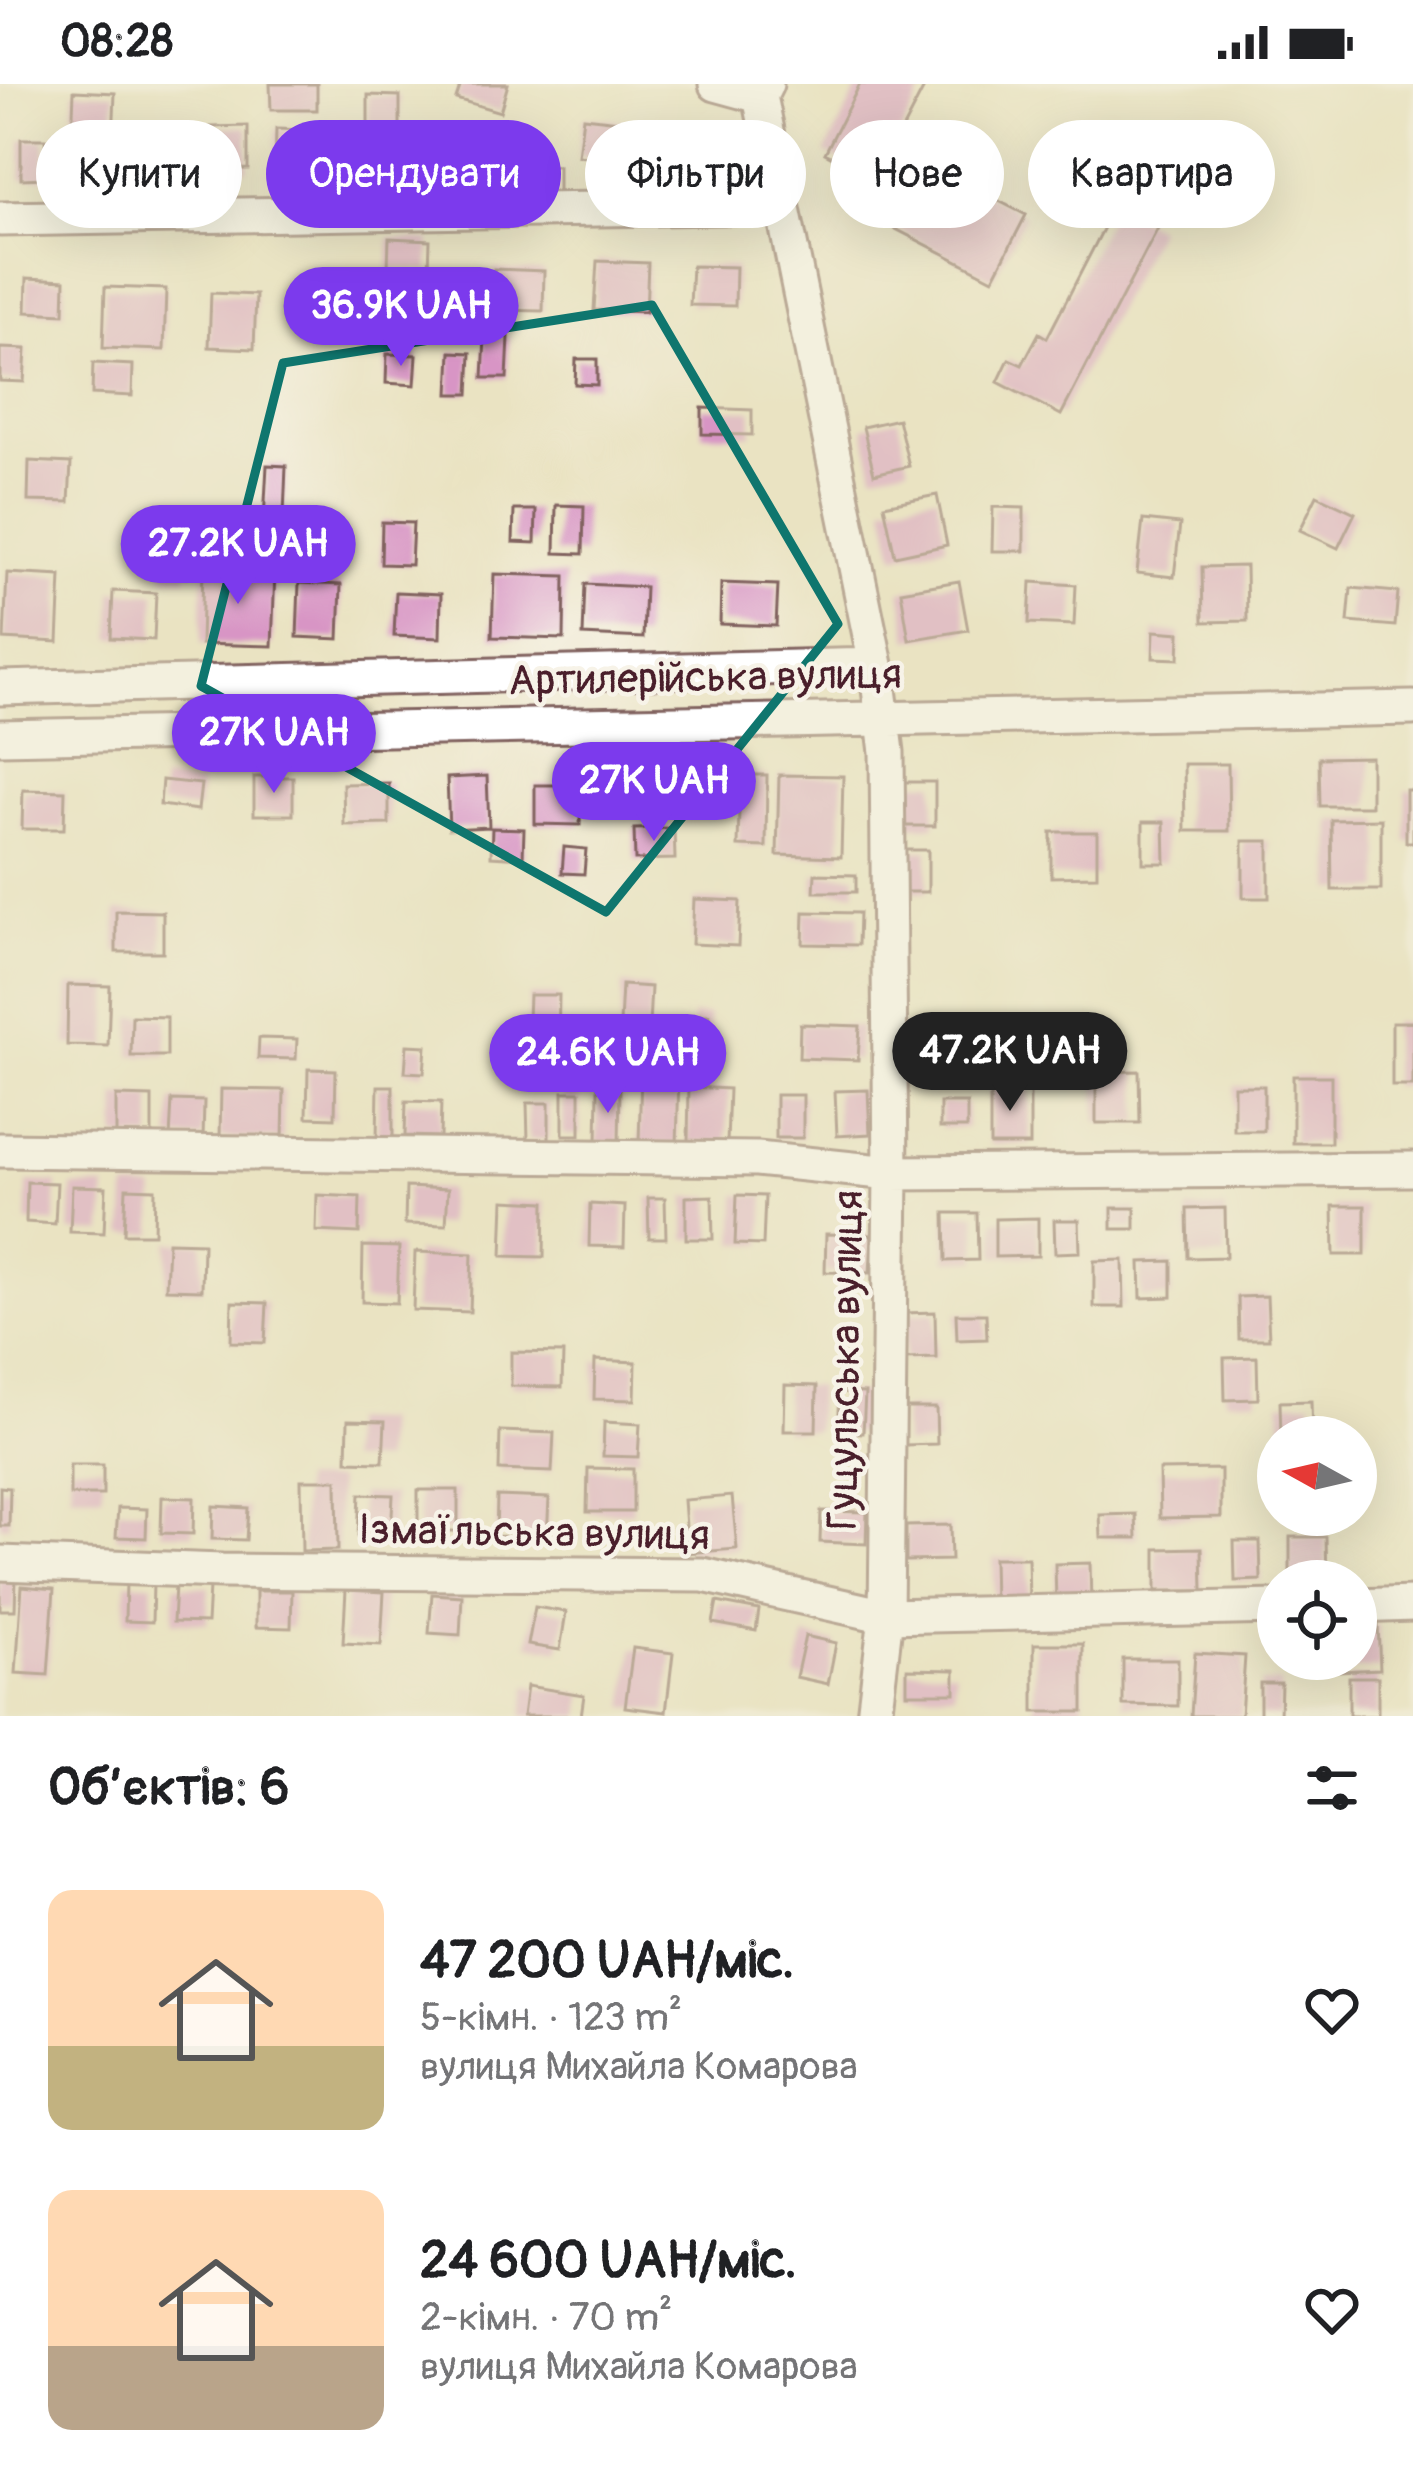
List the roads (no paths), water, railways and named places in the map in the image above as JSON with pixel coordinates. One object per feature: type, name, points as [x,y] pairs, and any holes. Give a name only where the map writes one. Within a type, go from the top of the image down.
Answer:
[{"type":"street","points":[[716,84],[763,90]]},
{"type":"street","name":"Гуцульська вулиця","points":[[763,90],[768,120]]},
{"type":"street","points":[[0,219],[585,209]]},
{"type":"street","name":"Гуцульська вулиця","points":[[787,228],[884,717],[891,1174],[886,1616],[874,1716]]},
{"type":"street","points":[[0,688],[876,665]]},
{"type":"street","name":"Артилерійська вулиця","points":[[0,737],[1413,708]]},
{"type":"street","points":[[0,1150],[757,1159],[891,1174],[1413,1169]]},
{"type":"street","name":"Ізмаїльська вулиця","points":[[0,1563],[222,1571],[703,1575],[886,1616],[1257,1607]]},
{"type":"street","points":[[1377,1605],[1413,1604]]}]
